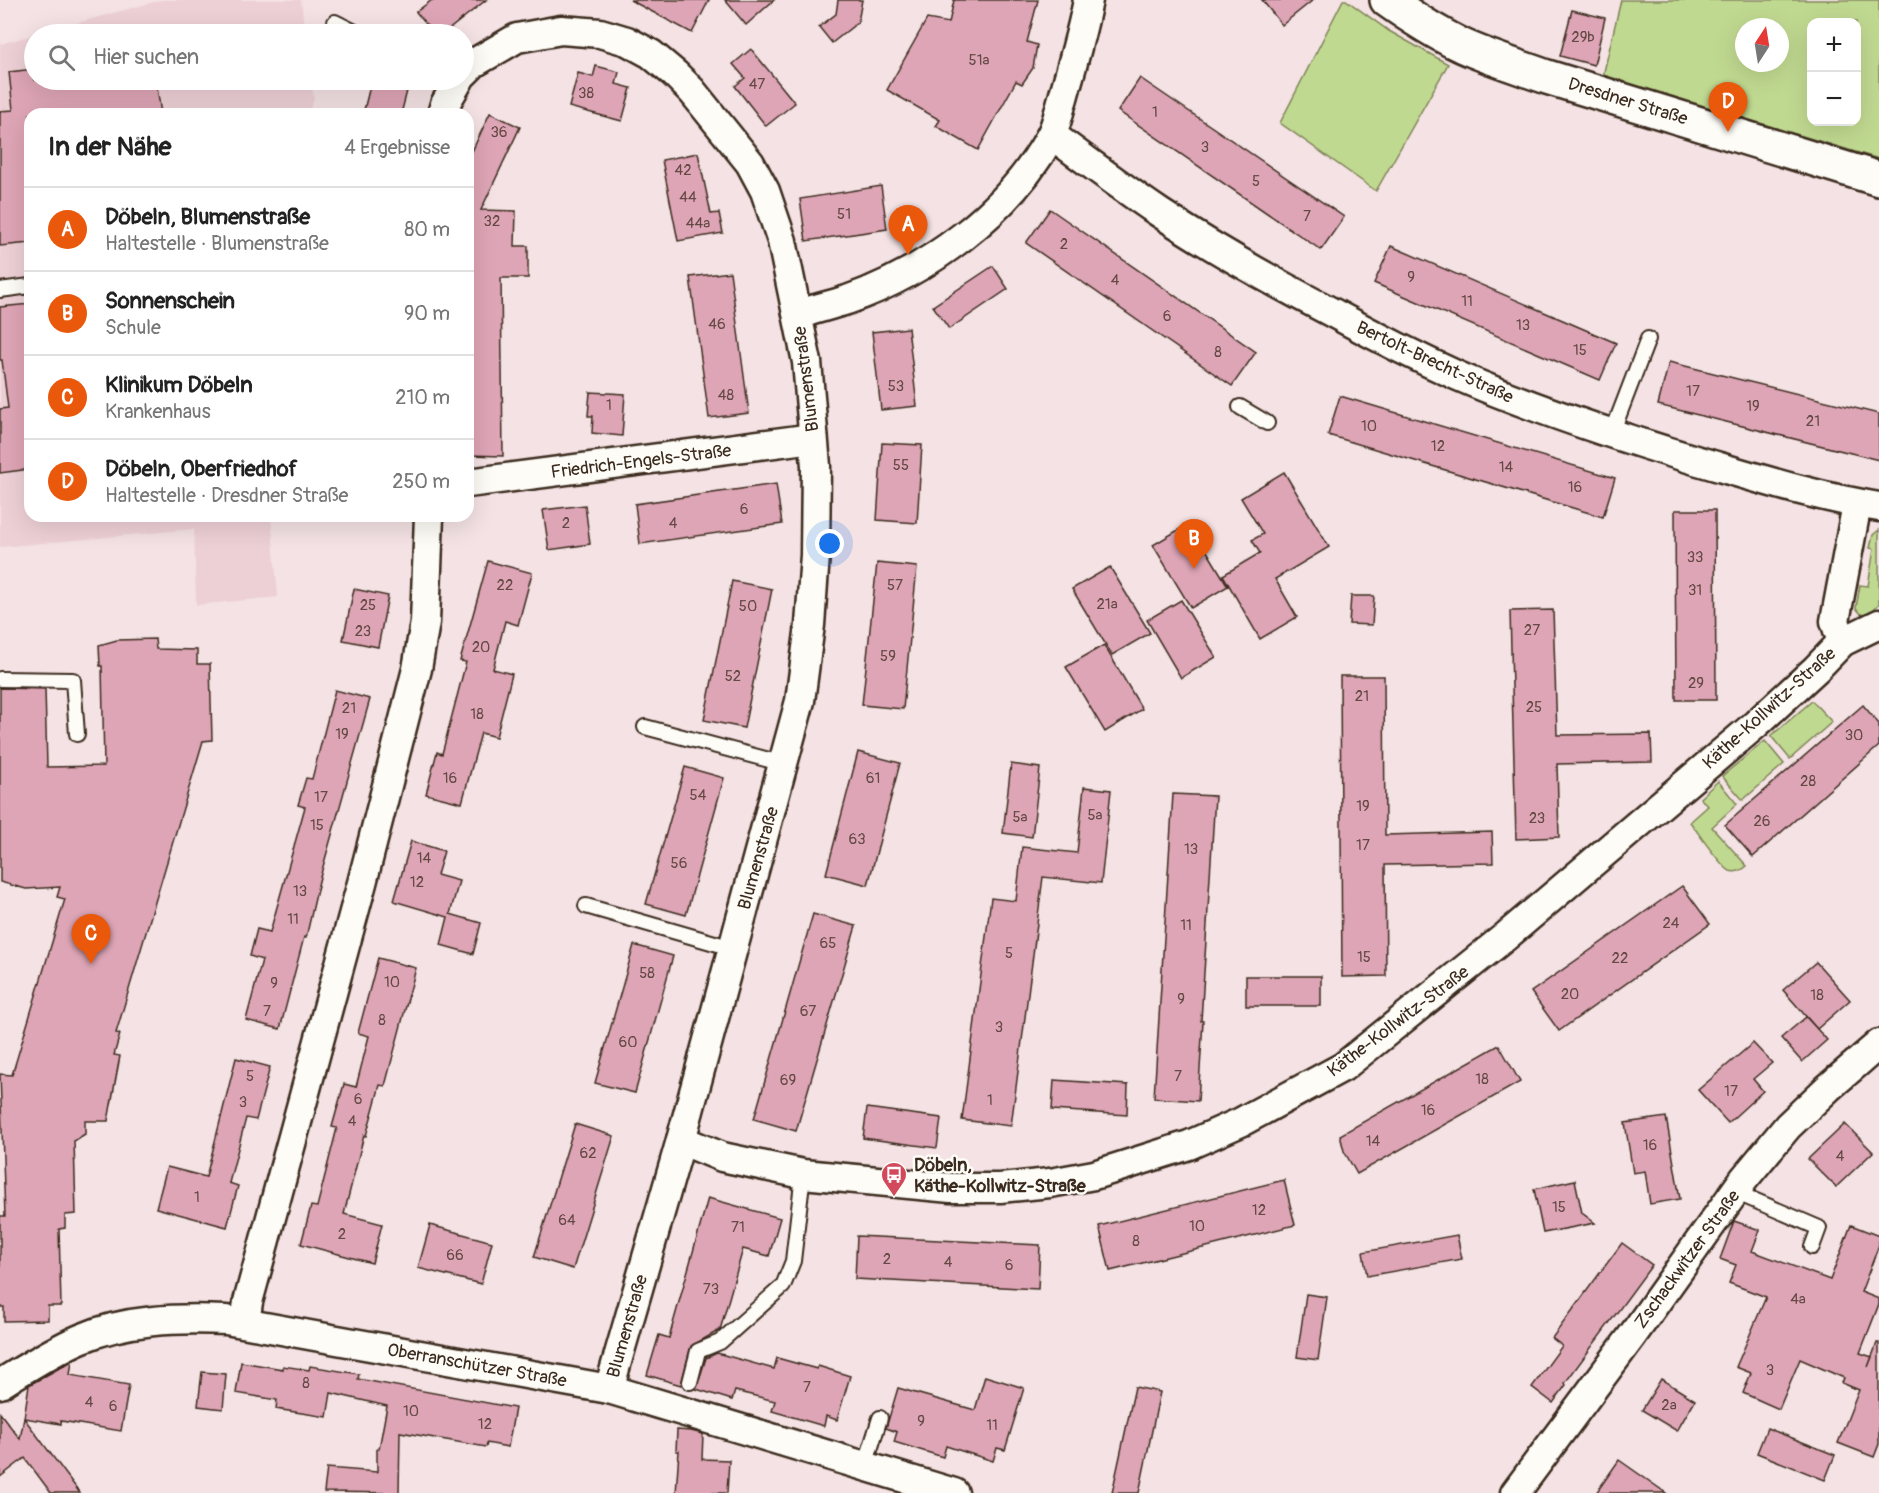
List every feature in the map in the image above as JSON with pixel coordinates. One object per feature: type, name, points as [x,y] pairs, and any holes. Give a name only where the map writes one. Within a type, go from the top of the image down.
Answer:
[{"type":"main road","name":"Dresdner Straße","points":[[1387,0],[1417,21],[1463,45],[1502,61],[1879,179]]},
{"type":"street","name":"Blumenstraße","points":[[799,314],[848,300],[909,272],[973,228],[1002,201],[1032,165],[1052,135],[1073,65],[1088,0]]},
{"type":"street","name":"Blumenstraße","points":[[474,63],[517,38],[561,30],[600,33],[627,41],[651,54],[675,74],[750,164],[765,191],[782,241],[799,314],[807,362],[816,466],[815,555],[810,625],[800,701],[681,1140],[609,1389]]},
{"type":"street","name":"Blumenstraße","points":[[444,108],[451,90]]},
{"type":"street","name":"Bertolt-Brecht-Straße","points":[[1052,135],[1160,212],[1210,244],[1313,303],[1458,376],[1524,403],[1612,433],[1750,476],[1868,506]]},
{"type":"street","name":"Friedrich-Engels-Straße","points":[[474,482],[813,438]]},
{"type":"street","name":"Käthe-Kollwitz-Straße","points":[[1842,642],[1835,621],[1868,506]]},
{"type":"street","points":[[245,1323],[248,1302],[362,883],[417,669],[425,622],[429,522]]},
{"type":"street","name":"Käthe-Kollwitz-Straße","points":[[681,1140],[722,1157],[802,1174],[947,1188],[1000,1188],[1050,1183],[1094,1175],[1189,1145],[1241,1122],[1343,1067],[1434,995],[1748,731],[1842,642],[1879,624]]},
{"type":"street","name":"Zschackwitzer Straße","points":[[1515,1493],[1632,1336],[1735,1192],[1788,1126],[1879,1044]]},
{"type":"street","name":"Oberranschützer Straße","points":[[7,1380],[62,1348],[103,1330],[173,1319],[226,1320],[609,1389],[954,1493]]},
{"type":"lane","points":[[335,22],[339,24]]},
{"type":"lane","points":[[0,290],[24,287]]},
{"type":"lane","points":[[1612,433],[1648,339]]},
{"type":"lane","points":[[1240,407],[1267,423]]},
{"type":"lane","points":[[0,679],[73,680],[77,734]]},
{"type":"lane","points":[[645,727],[784,764]]},
{"type":"lane","points":[[586,906],[732,948]]},
{"type":"lane","points":[[690,1382],[698,1351],[720,1342],[783,1286],[793,1261],[802,1174]]},
{"type":"lane","points":[[1735,1192],[1819,1228],[1812,1247]]},
{"type":"lane","points":[[865,1466],[880,1418]]},
{"type":"shaded area","points":[[161,0],[301,0],[304,24],[73,24]]},
{"type":"shaded area","points":[[24,38],[24,90],[313,90],[314,99],[310,108],[24,108],[24,522],[272,522],[278,597],[196,605],[194,529],[0,547],[0,44]]},
{"type":"green space","points":[[1343,0],[1389,31],[1448,64],[1376,191],[1280,123]]},
{"type":"green space","points":[[1621,0],[1879,0],[1879,159],[1603,76]]},
{"type":"green space","points":[[1879,530],[1879,604],[1870,612],[1861,614],[1856,608],[1860,585],[1868,586],[1874,549],[1870,548],[1873,535]]},
{"type":"green space","points":[[1812,701],[1832,722],[1790,759],[1771,736]]},
{"type":"green space","points":[[1765,741],[1784,764],[1743,800],[1722,776]]},
{"type":"green space","points":[[1718,781],[1737,804],[1712,827],[1747,866],[1737,871],[1730,871],[1721,863],[1690,822],[1708,806],[1700,798]]},
{"type":"building","points":[[432,0],[486,0],[456,24],[426,24],[416,12]]},
{"type":"building","points":[[630,0],[709,0],[692,33]]},
{"type":"building","points":[[725,0],[774,0],[746,25]]},
{"type":"building","points":[[838,0],[862,0],[858,22],[832,43],[819,27],[836,14]]},
{"type":"building","points":[[954,0],[1038,0],[1027,42],[1037,45],[1033,68],[1022,84],[1016,81],[978,150],[936,126],[940,120],[887,90],[927,19],[949,23]]},
{"type":"building","points":[[1262,0],[1313,0],[1282,25]]},
{"type":"building","points":[[1572,10],[1605,18],[1594,65],[1560,56]]},
{"type":"building","points":[[751,49],[795,103],[766,126],[735,86],[745,78],[733,64]]},
{"type":"building","points":[[596,66],[619,72],[616,84],[631,88],[622,121],[569,107],[578,73],[593,77]]},
{"type":"building","points":[[24,70],[24,90],[157,90],[160,108],[24,108],[24,244],[0,246],[0,111],[13,110],[9,72]]},
{"type":"building","points":[[1140,78],[1344,217],[1321,250],[1118,111]]},
{"type":"building","points":[[369,90],[407,91],[403,108],[364,108]]},
{"type":"building","points":[[490,113],[520,127],[481,210],[516,211],[515,246],[528,246],[528,278],[501,278],[503,456],[474,455],[474,147]]},
{"type":"building","points":[[698,153],[711,214],[719,213],[723,233],[678,241],[662,160]]},
{"type":"building","points":[[881,186],[887,229],[806,241],[800,199]]},
{"type":"building","points":[[1050,209],[1256,352],[1232,386],[1026,243]]},
{"type":"building","points":[[1391,246],[1616,343],[1600,380],[1374,283]]},
{"type":"building","points":[[993,266],[1008,289],[949,329],[933,306]]},
{"type":"building","points":[[730,272],[749,413],[709,418],[690,277]]},
{"type":"building","points":[[24,305],[24,470],[0,473],[0,409],[8,408],[2,360],[0,360],[0,307]]},
{"type":"building","points":[[908,328],[917,406],[881,410],[872,332]]},
{"type":"building","points":[[1669,362],[1879,414],[1879,460],[1658,405]]},
{"type":"building","points":[[590,392],[625,394],[622,436],[592,433],[593,416],[588,416]]},
{"type":"building","points":[[1340,396],[1615,478],[1603,517],[1328,435]]},
{"type":"building","points":[[882,443],[922,445],[917,523],[877,520]]},
{"type":"building","points":[[1284,472],[1329,547],[1275,579],[1297,617],[1260,639],[1223,575],[1260,553],[1252,540],[1263,534],[1241,498]]},
{"type":"building","points":[[776,484],[782,524],[640,544],[635,504]]},
{"type":"building","points":[[585,505],[590,544],[549,550],[543,510]]},
{"type":"building","points":[[1675,510],[1715,510],[1716,700],[1676,700]]},
{"type":"building","points":[[1190,523],[1228,586],[1191,608],[1153,545]]},
{"type":"building","points":[[488,561],[532,573],[518,625],[505,621],[493,669],[512,674],[496,737],[481,733],[462,803],[426,794],[437,752],[442,754],[466,662],[460,661]]},
{"type":"building","points":[[877,563],[917,567],[903,709],[862,705]]},
{"type":"building","points":[[1110,567],[1150,633],[1112,655],[1072,589]]},
{"type":"building","points":[[732,581],[772,589],[744,728],[704,720]]},
{"type":"building","points":[[354,589],[388,596],[378,647],[343,640]]},
{"type":"building","points":[[1351,596],[1374,596],[1372,625],[1349,624]]},
{"type":"building","points":[[1181,600],[1216,657],[1181,678],[1147,620]]},
{"type":"building","points":[[1553,610],[1557,735],[1651,734],[1652,762],[1557,764],[1559,837],[1516,839],[1510,611]]},
{"type":"building","points":[[155,639],[156,649],[197,650],[197,664],[210,664],[212,740],[203,741],[116,1033],[120,1034],[114,1055],[120,1056],[108,1121],[85,1121],[85,1134],[74,1141],[76,1214],[65,1215],[65,1228],[59,1229],[61,1306],[48,1306],[48,1320],[4,1321],[4,1307],[0,1307],[0,1216],[5,1216],[0,1074],[12,1075],[65,899],[57,897],[60,887],[26,889],[0,882],[0,688],[45,689],[47,767],[104,766],[102,666],[100,666],[99,645],[117,640]]},
{"type":"building","points":[[1104,645],[1142,709],[1105,732],[1066,667]]},
{"type":"building","points":[[1340,676],[1384,676],[1385,835],[1492,832],[1493,863],[1385,865],[1386,976],[1342,977]]},
{"type":"building","points":[[335,690],[370,699],[280,1029],[246,1020],[262,960],[250,956],[257,929],[270,932],[305,807],[298,805],[306,778],[312,779]]},
{"type":"building","points":[[1863,705],[1879,724],[1879,746],[1753,857],[1725,825]]},
{"type":"building","points":[[858,752],[900,763],[868,885],[826,874]]},
{"type":"building","points":[[1011,764],[1040,768],[1032,837],[1003,833]]},
{"type":"building","points":[[685,767],[724,778],[686,915],[646,904]]},
{"type":"building","points":[[1084,787],[1111,790],[1101,883],[1043,877],[1011,1126],[962,1120],[991,898],[1016,901],[1022,847],[1077,853]]},
{"type":"building","points":[[1173,794],[1215,796],[1198,1101],[1154,1098]]},
{"type":"building","points":[[411,841],[444,851],[437,875],[459,881],[450,914],[481,923],[473,954],[441,945],[448,917],[394,901]]},
{"type":"building","points":[[1682,886],[1710,924],[1559,1031],[1531,992]]},
{"type":"building","points":[[813,914],[856,926],[796,1131],[754,1119]]},
{"type":"building","points":[[634,945],[673,956],[635,1093],[595,1083]]},
{"type":"building","points":[[378,958],[416,968],[385,1086],[380,1085],[366,1136],[364,1135],[344,1214],[382,1224],[372,1263],[301,1244],[311,1206],[317,1207],[337,1128],[332,1127],[344,1084],[356,1087],[369,1036],[358,1033]]},
{"type":"building","points":[[1816,962],[1850,1000],[1817,1029],[1783,990]]},
{"type":"building","points":[[1246,976],[1321,976],[1321,1006],[1246,1006]]},
{"type":"building","points":[[1806,1017],[1827,1040],[1802,1062],[1781,1038]]},
{"type":"building","points":[[1753,1043],[1772,1063],[1753,1079],[1763,1091],[1728,1123],[1698,1090]]},
{"type":"building","points":[[1499,1045],[1520,1082],[1357,1174],[1344,1151],[1340,1135]]},
{"type":"building","points":[[236,1058],[270,1067],[256,1120],[246,1118],[229,1183],[238,1186],[227,1227],[156,1208],[167,1167],[206,1177]]},
{"type":"building","points":[[1054,1080],[1128,1085],[1127,1115],[1052,1110]]},
{"type":"building","points":[[867,1108],[941,1118],[937,1148],[863,1138]]},
{"type":"building","points":[[1666,1117],[1680,1199],[1650,1204],[1645,1171],[1633,1173],[1625,1123]]},
{"type":"building","points":[[575,1124],[614,1136],[573,1269],[534,1257]]},
{"type":"building","points":[[1845,1124],[1873,1152],[1836,1187],[1808,1159]]},
{"type":"building","points":[[1284,1180],[1295,1225],[1110,1271],[1099,1226]]},
{"type":"building","points":[[1575,1180],[1582,1213],[1595,1223],[1543,1233],[1534,1189]]},
{"type":"building","points":[[708,1198],[780,1218],[769,1256],[743,1249],[720,1330],[691,1346],[681,1385],[647,1375],[659,1335],[669,1338]]},
{"type":"building","points":[[1734,1221],[1760,1230],[1752,1251],[1830,1280],[1851,1225],[1879,1236],[1879,1245],[1861,1292],[1879,1299],[1860,1353],[1872,1357],[1879,1343],[1879,1444],[1874,1457],[1838,1443],[1859,1390],[1842,1383],[1844,1378],[1800,1359],[1779,1409],[1743,1393],[1751,1373],[1736,1367],[1766,1297],[1729,1283],[1736,1265],[1720,1259]]},
{"type":"building","points":[[430,1225],[492,1242],[481,1284],[418,1268]]},
{"type":"building","points":[[1457,1235],[1462,1259],[1367,1276],[1363,1252]]},
{"type":"building","points":[[857,1236],[1040,1245],[1038,1289],[855,1279]]},
{"type":"building","points":[[1622,1243],[1652,1265],[1565,1383],[1566,1385],[1553,1403],[1532,1387],[1562,1346],[1552,1338]]},
{"type":"building","points":[[1306,1294],[1327,1297],[1318,1360],[1297,1357]]},
{"type":"building","points":[[717,1353],[774,1369],[777,1358],[817,1369],[818,1366],[850,1376],[837,1420],[826,1416],[824,1426],[772,1411],[775,1401],[735,1391],[732,1400],[696,1389],[706,1358]]},
{"type":"building","points":[[72,1361],[70,1375],[129,1385],[121,1431],[61,1421],[61,1424],[24,1418],[29,1385]]},
{"type":"building","points":[[241,1362],[283,1369],[283,1366],[309,1370],[310,1366],[359,1374],[358,1379],[515,1408],[508,1447],[487,1443],[486,1447],[400,1432],[399,1493],[324,1492],[327,1468],[377,1472],[377,1449],[379,1449],[387,1406],[331,1393],[327,1417],[276,1409],[277,1400],[236,1393]]},
{"type":"building","points":[[202,1372],[226,1374],[223,1409],[198,1406]]},
{"type":"building","points":[[985,1376],[1024,1388],[1005,1450],[997,1448],[993,1461],[946,1446],[943,1457],[894,1442],[897,1432],[886,1428],[898,1388],[975,1410]]},
{"type":"building","points":[[1661,1379],[1695,1400],[1677,1431],[1642,1410]]},
{"type":"building","points":[[1135,1387],[1160,1392],[1139,1493],[1112,1493]]},
{"type":"building","points":[[0,1413],[20,1439],[24,1418],[80,1493],[51,1493],[25,1458],[0,1477]]},
{"type":"building","points":[[1767,1428],[1835,1455],[1825,1480],[1757,1453]]},
{"type":"building","points":[[677,1430],[703,1434],[702,1459],[729,1460],[727,1493],[676,1493],[679,1451],[676,1451]]},
{"type":"building","points":[[1619,1460],[1666,1493],[1596,1493]]},
{"type":"place","name":"Döbeln, Oberfriedhof","points":[[1728,132]]},
{"type":"place","name":"Döbeln, Blumenstraße","points":[[908,255]]},
{"type":"place","name":"Sonnenschein","points":[[1194,569]]},
{"type":"place","name":"Klinikum Döbeln","points":[[91,964]]},
{"type":"place","name":"Döbeln, Käthe-Kollwitz-Straße","points":[[894,1198]]}]
